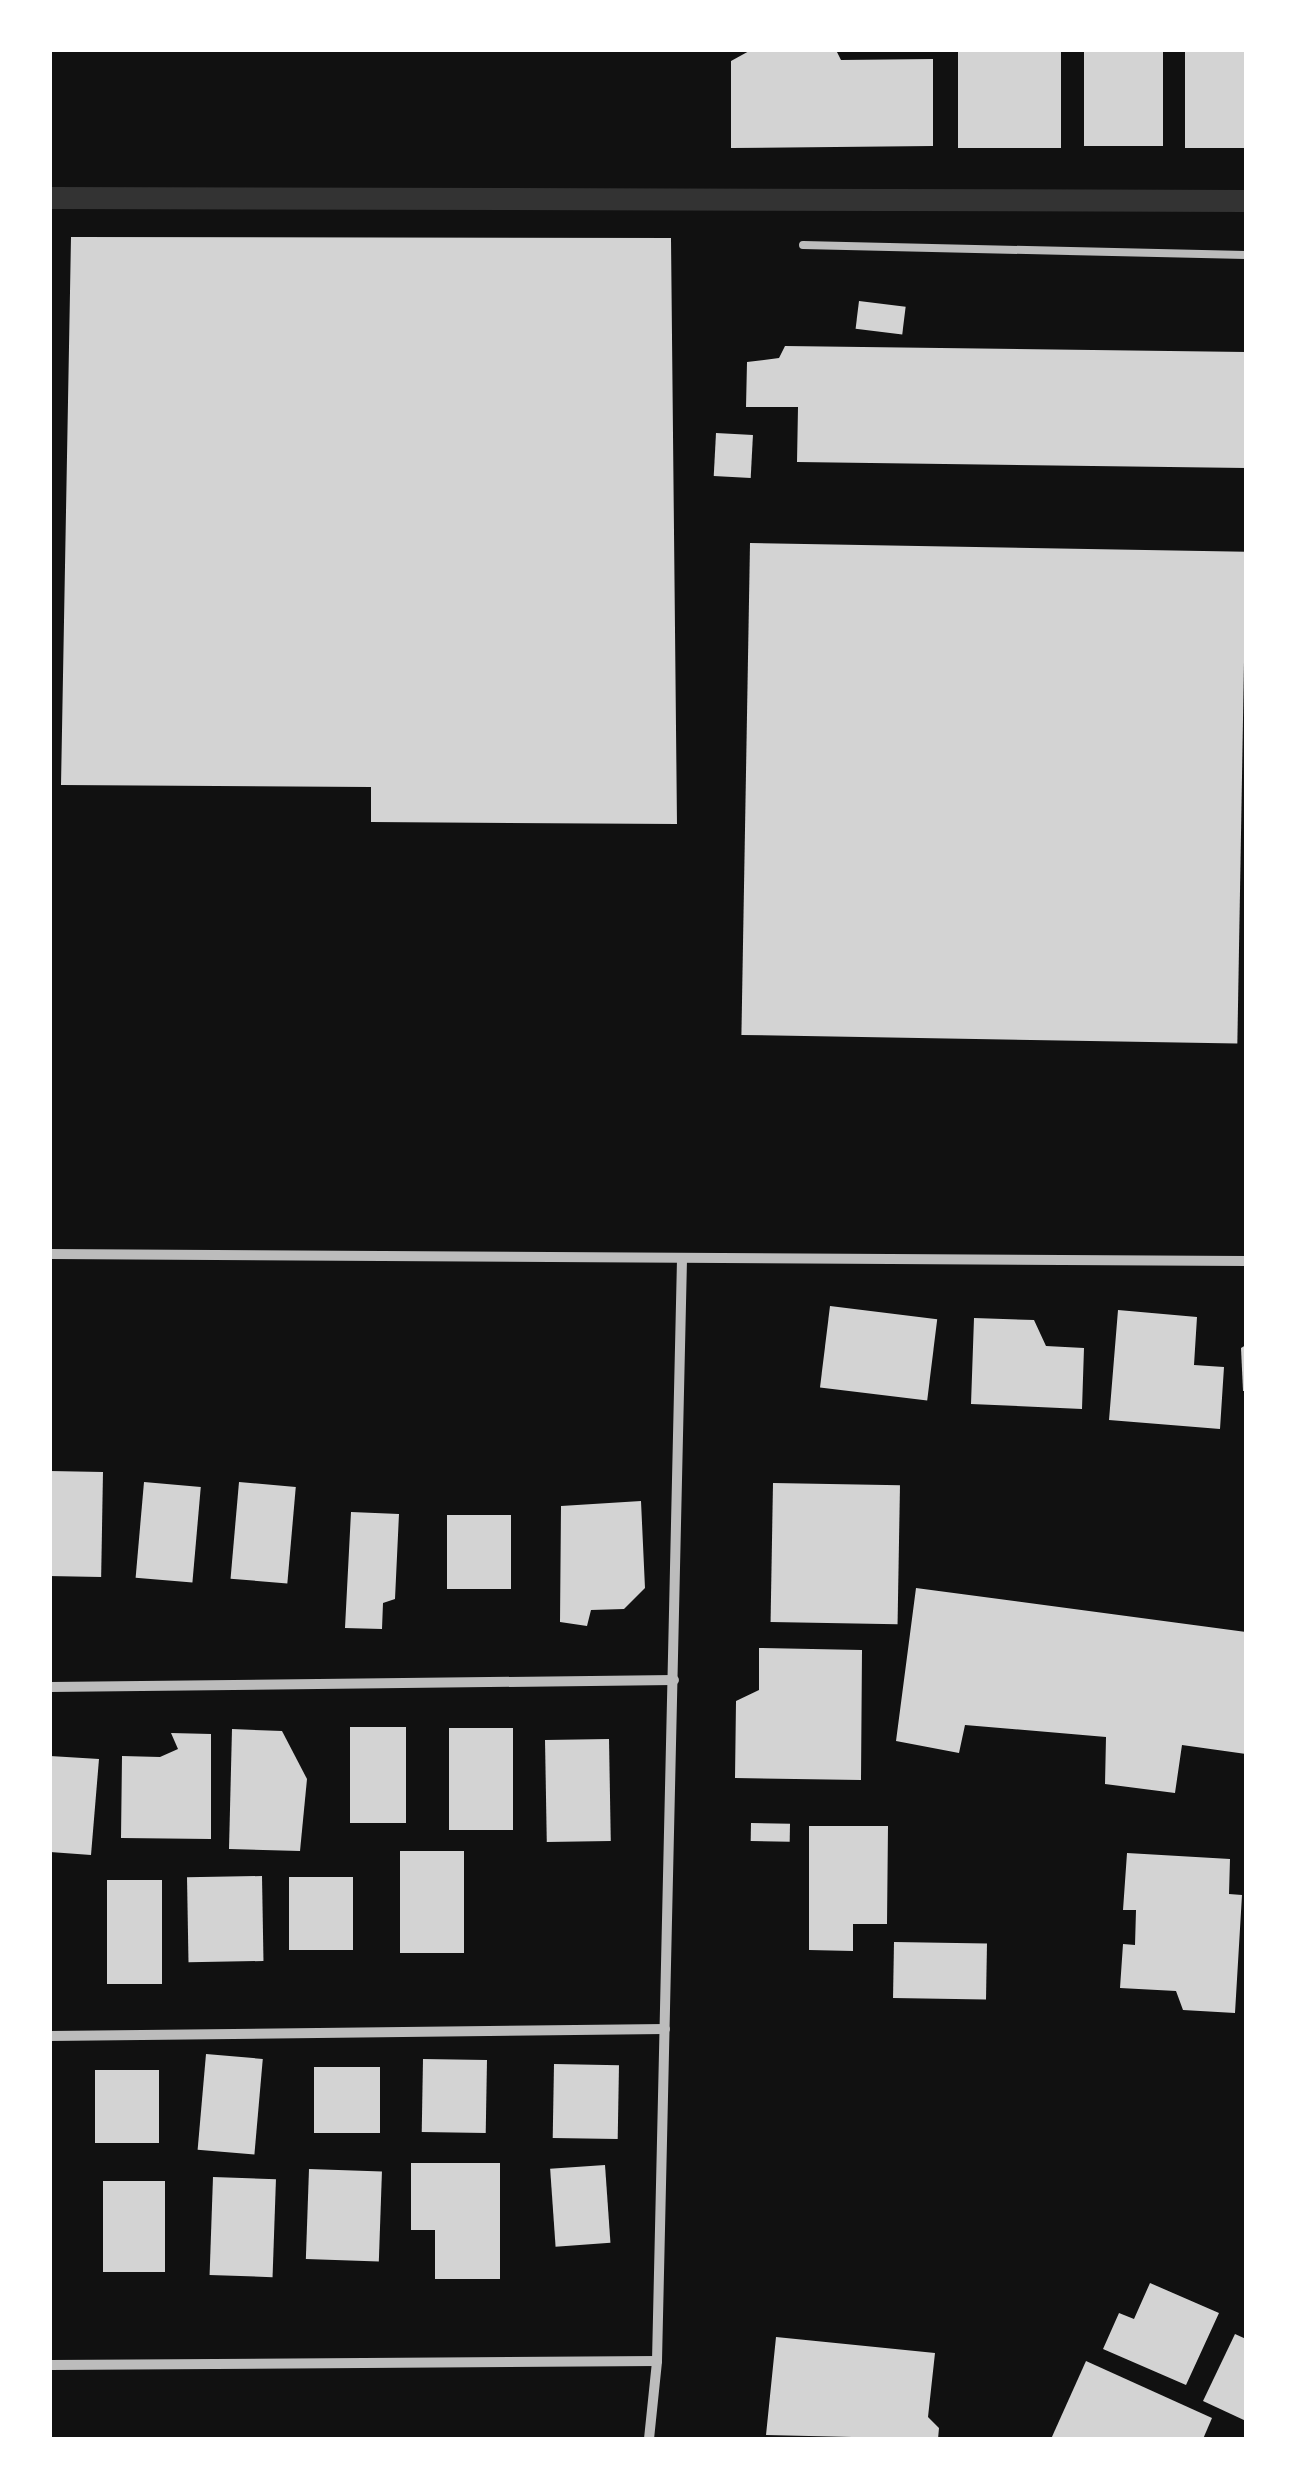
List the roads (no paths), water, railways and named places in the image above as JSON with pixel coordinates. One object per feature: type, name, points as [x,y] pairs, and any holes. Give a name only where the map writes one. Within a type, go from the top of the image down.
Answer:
[{"type":"street","points":[[50,1254],[682,1261],[1246,1261]]},
{"type":"street","points":[[649,2439],[657,2361],[682,1261]]},
{"type":"street","points":[[50,1687],[674,1680]]},
{"type":"street","points":[[50,2036],[664,2030]]},
{"type":"street","points":[[50,2365],[657,2361]]},
{"type":"lane","points":[[803,245],[1246,255]]},
{"type":"waterway","points":[[50,198],[1246,201]]}]
